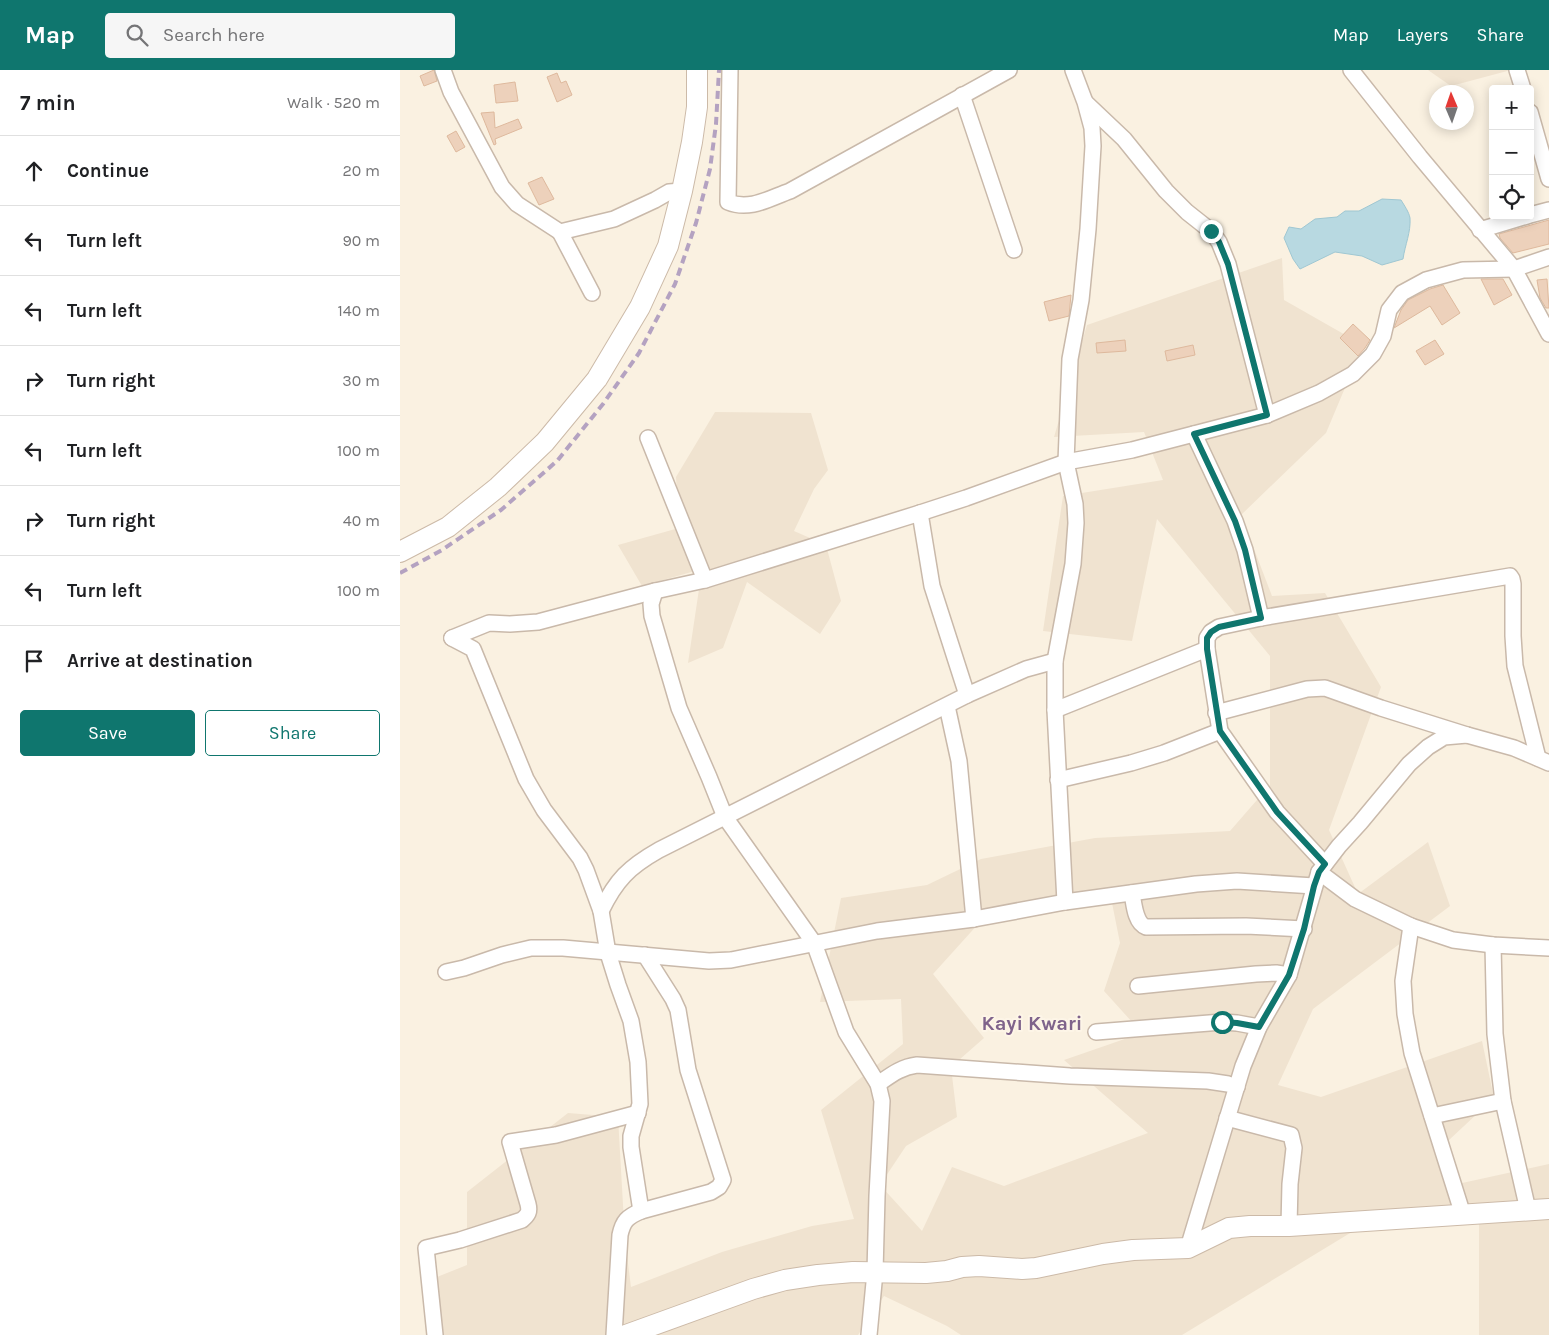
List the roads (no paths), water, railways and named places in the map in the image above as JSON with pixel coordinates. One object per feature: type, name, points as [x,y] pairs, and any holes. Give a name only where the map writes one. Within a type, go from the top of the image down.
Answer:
[{"type":"street","points":[[443,70],[451,92],[502,187],[518,204],[560,232],[592,293]]},
{"type":"street","points":[[400,552],[448,526],[498,488],[546,442],[597,379],[640,307],[668,246],[692,142],[696,116],[697,70]]},
{"type":"street","points":[[730,70],[728,202],[737,206],[760,204],[790,191],[1009,70]]},
{"type":"street","points":[[1065,902],[1055,710],[1055,661],[1074,564],[1076,523],[1074,497],[1066,462],[1070,359],[1081,300],[1093,146],[1092,128],[1073,70]]},
{"type":"street","points":[[1517,70],[1523,85]]},
{"type":"street","points":[[1356,71],[1480,230],[1514,269],[1549,334]]},
{"type":"street","points":[[962,95],[1014,250]]},
{"type":"street","points":[[1085,102],[1124,139],[1166,191],[1187,212],[1211,231],[1219,242],[1228,264],[1267,415]]},
{"type":"street","points":[[1534,126],[1549,180]]},
{"type":"street","points":[[560,232],[614,219],[669,192],[682,191]]},
{"type":"street","points":[[1534,214],[1549,210]]},
{"type":"street","points":[[1480,230],[1515,220]]},
{"type":"street","points":[[641,1211],[632,1148],[632,1136],[640,1104],[638,1062],[631,1021],[608,952],[601,911],[580,858],[544,810],[526,779],[473,649],[452,638],[489,623],[538,622],[655,590],[705,580],[920,514],[1066,462],[1132,450],[1267,415],[1319,393],[1353,374],[1373,354],[1383,336],[1389,310],[1402,293],[1426,280],[1463,270],[1514,269],[1549,256]]},
{"type":"street","points":[[1194,434],[1235,521],[1245,550],[1261,618]]},
{"type":"street","points":[[648,438],[705,580]]},
{"type":"street","points":[[920,514],[932,586],[967,695]]},
{"type":"street","points":[[1543,760],[1516,666],[1513,636],[1513,584],[1510,576],[1261,618],[1219,627],[1211,632],[1207,638],[1207,649],[1220,731],[1319,874],[1355,898],[1411,926],[1454,940],[1493,945],[1549,948]]},
{"type":"street","points":[[655,590],[651,604],[652,616],[679,708],[710,777],[725,817],[814,943],[846,1032],[878,1084],[882,1101],[875,1272],[869,1335]]},
{"type":"street","points":[[1055,710],[1207,649]]},
{"type":"street","points":[[601,911],[609,894],[621,878],[638,862],[967,695],[1026,669],[1055,661]]},
{"type":"street","points":[[1216,712],[1307,689],[1325,688],[1381,708],[1514,748],[1543,760]]},
{"type":"street","points":[[947,706],[959,761],[974,919]]},
{"type":"street","points":[[1058,780],[1131,763],[1164,753],[1220,731]]},
{"type":"street","points":[[1188,1248],[1243,1066],[1259,1027],[1289,975],[1319,874],[1409,764],[1428,747],[1444,737],[1467,735]]},
{"type":"street","points":[[446,972],[532,948],[563,948],[709,961],[730,960],[877,931],[974,919],[1065,902],[1196,884],[1319,874]]},
{"type":"street","points":[[1132,893],[1139,921],[1142,926],[1146,927],[1237,926],[1304,929]]},
{"type":"street","points":[[1411,926],[1403,981],[1405,1014],[1412,1053],[1463,1215]]},
{"type":"street","points":[[1493,945],[1495,1034],[1502,1101],[1528,1210]]},
{"type":"street","points":[[614,1335],[620,1235],[623,1224],[632,1215],[641,1211],[711,1192],[719,1188],[723,1180],[688,1070],[678,1010],[674,999],[645,956]]},
{"type":"street","points":[[1138,986],[1256,974],[1276,973],[1289,975]]},
{"type":"street","points":[[1096,1032],[1222,1022],[1259,1027]]},
{"type":"street","points":[[878,1084],[898,1070],[917,1065],[1070,1076],[1208,1081],[1237,1087]]},
{"type":"street","points":[[1432,1116],[1502,1101]]},
{"type":"street","points":[[435,1335],[426,1248],[460,1240],[522,1220],[528,1216],[530,1211],[510,1142],[556,1134],[638,1113]]},
{"type":"street","points":[[1227,1118],[1292,1135],[1294,1148],[1290,1184],[1289,1226]]},
{"type":"street","points":[[626,1335],[753,1289],[784,1280],[818,1275],[853,1272],[926,1273],[979,1266],[1036,1268],[1103,1254],[1133,1250],[1188,1248],[1228,1228],[1289,1226],[1549,1208]]},
{"type":"water","points":[[1382,199],[1401,200],[1409,216],[1410,228],[1403,259],[1382,265],[1362,256],[1335,252],[1300,269],[1293,259],[1284,238],[1289,227],[1301,229],[1315,219],[1337,217],[1345,211],[1359,211]]},
{"type":"railway","points":[[400,573],[442,550],[501,510],[557,461],[603,404],[639,353],[675,284],[696,223],[710,169],[716,124],[719,70]]},
{"type":"district","name":"Kayi Kwari","points":[[1032,1023]]}]
